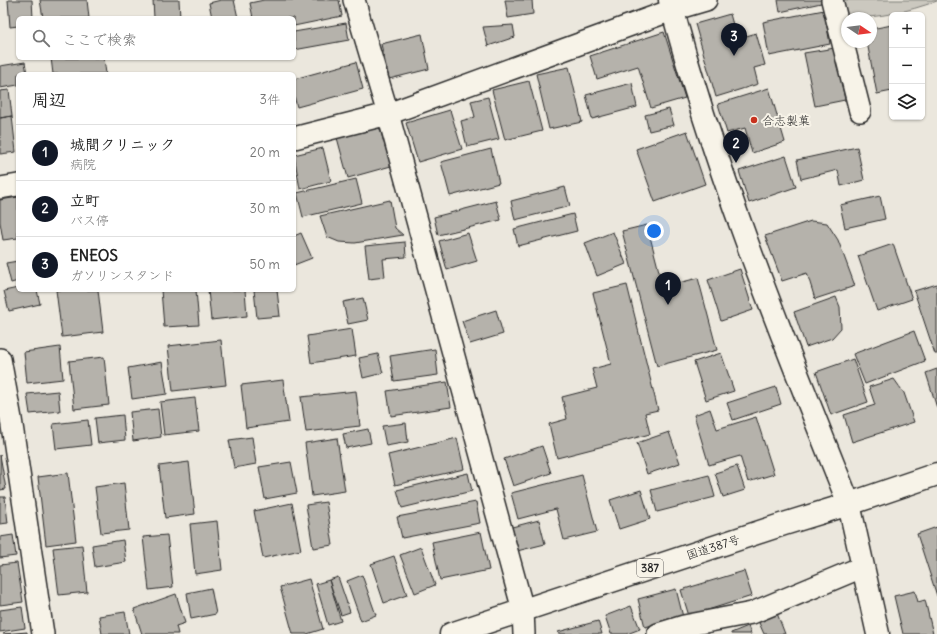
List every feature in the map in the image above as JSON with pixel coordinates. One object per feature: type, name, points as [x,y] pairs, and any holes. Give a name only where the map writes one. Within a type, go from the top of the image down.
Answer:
[{"type":"main road","points":[[671,5],[706,123],[771,307],[849,504],[878,634]]},
{"type":"main road","name":"国道387号","points":[[451,634],[937,474]]},
{"type":"street","points":[[354,0],[388,114],[523,610],[524,634]]},
{"type":"street","points":[[296,137],[388,114],[671,5],[706,0]]},
{"type":"street","points":[[832,0],[860,111]]},
{"type":"street","points":[[0,188],[16,185]]},
{"type":"street","points":[[0,359],[12,419],[43,634]]},
{"type":"street","points":[[658,634],[684,626],[752,613],[862,567]]},
{"type":"shaded area","points":[[839,0],[937,0],[915,8],[900,12],[889,12],[889,14],[877,16],[877,12],[844,12]]},
{"type":"building","points":[[8,0],[32,0],[33,16],[16,16],[16,26],[10,27]]},
{"type":"building","points":[[40,0],[87,0],[89,16],[43,16]]},
{"type":"building","points":[[153,0],[179,0],[180,16],[154,16]]},
{"type":"building","points":[[221,0],[234,0],[238,16],[212,16],[209,3]]},
{"type":"building","points":[[264,0],[339,0],[342,16],[296,26],[296,16],[253,16],[250,3]]},
{"type":"building","points":[[505,0],[532,0],[533,14],[508,18]]},
{"type":"building","points":[[778,0],[821,0],[821,3],[780,12]]},
{"type":"building","points":[[824,10],[830,44],[769,56],[763,22]]},
{"type":"building","points":[[730,14],[737,39],[756,33],[765,65],[754,68],[758,84],[716,97],[695,24]]},
{"type":"building","points":[[346,23],[349,40],[296,50],[296,32]]},
{"type":"building","points":[[513,25],[515,37],[488,46],[483,27]]},
{"type":"building","points":[[889,26],[889,92],[877,94],[868,48],[877,48],[877,28]]},
{"type":"building","points":[[664,32],[685,98],[651,108],[638,66],[597,79],[590,56]]},
{"type":"building","points":[[422,34],[429,69],[389,79],[381,44]]},
{"type":"building","points":[[835,48],[845,100],[815,106],[804,53]]},
{"type":"building","points":[[51,60],[104,60],[106,72],[53,72]]},
{"type":"building","points":[[25,62],[27,72],[16,72],[16,85],[0,88],[0,66]]},
{"type":"building","points":[[356,62],[363,89],[297,107],[296,78]]},
{"type":"building","points":[[569,67],[582,122],[549,129],[536,74]]},
{"type":"building","points":[[529,81],[542,131],[505,140],[492,90]]},
{"type":"building","points":[[632,83],[637,107],[592,119],[586,95]]},
{"type":"building","points":[[769,88],[785,142],[752,153],[745,128],[727,133],[718,104]]},
{"type":"building","points":[[9,90],[12,116],[0,118],[0,91]]},
{"type":"building","points":[[488,97],[499,139],[467,147],[461,121],[475,117],[471,101]]},
{"type":"building","points":[[669,109],[674,125],[649,131],[645,115]]},
{"type":"building","points":[[450,110],[462,149],[418,162],[406,123]]},
{"type":"building","points":[[12,116],[16,152],[0,154],[0,118]]},
{"type":"building","points":[[378,122],[391,166],[348,178],[336,134]]},
{"type":"building","points":[[687,131],[705,184],[655,202],[636,149]]},
{"type":"building","points":[[857,147],[864,180],[841,186],[838,170],[801,179],[797,160]]},
{"type":"building","points":[[323,148],[331,181],[300,189],[296,166],[296,155]]},
{"type":"building","points":[[491,149],[499,183],[450,196],[441,162]]},
{"type":"building","points":[[786,156],[796,187],[749,203],[739,171]]},
{"type":"building","points":[[356,179],[362,203],[303,217],[297,193]]},
{"type":"building","points":[[565,187],[570,206],[515,220],[511,201]]},
{"type":"building","points":[[880,196],[885,219],[845,228],[840,205]]},
{"type":"building","points":[[16,197],[16,238],[3,240],[0,222],[0,200]]},
{"type":"building","points":[[390,200],[395,228],[403,235],[355,243],[339,242],[327,237],[320,216]]},
{"type":"building","points":[[496,201],[501,220],[438,235],[434,217]]},
{"type":"building","points":[[573,214],[577,231],[518,246],[514,229]]},
{"type":"building","points":[[811,221],[827,223],[838,240],[855,286],[815,299],[807,273],[782,281],[765,236]]},
{"type":"building","points":[[647,225],[663,287],[698,278],[717,350],[657,366],[622,231]]},
{"type":"building","points":[[613,232],[626,264],[597,276],[585,243]]},
{"type":"building","points":[[301,233],[312,258],[296,264],[296,235]]},
{"type":"building","points":[[468,233],[477,261],[447,270],[439,241]]},
{"type":"building","points":[[405,242],[406,257],[383,259],[385,277],[369,279],[365,246]]},
{"type":"building","points":[[893,244],[912,299],[877,311],[858,256]]},
{"type":"building","points":[[16,261],[16,282],[11,283],[6,263]]},
{"type":"building","points":[[740,269],[753,310],[721,321],[708,280]]},
{"type":"building","points":[[937,284],[937,354],[935,354],[914,291]]},
{"type":"building","points":[[627,285],[658,410],[645,413],[650,434],[557,458],[549,424],[567,419],[562,397],[597,388],[592,369],[611,364],[593,293]]},
{"type":"building","points":[[16,288],[16,292],[37,292],[40,304],[9,311],[4,291]]},
{"type":"building","points":[[56,292],[98,292],[103,332],[62,337]]},
{"type":"building","points":[[161,292],[196,292],[199,325],[164,327]]},
{"type":"building","points":[[208,292],[245,292],[247,316],[211,320]]},
{"type":"building","points":[[254,292],[277,292],[280,316],[257,318]]},
{"type":"building","points":[[836,297],[840,307],[841,328],[832,338],[806,347],[794,312]]},
{"type":"building","points":[[363,298],[368,320],[348,324],[343,302]]},
{"type":"building","points":[[496,310],[503,334],[470,344],[462,321]]},
{"type":"building","points":[[352,329],[356,356],[311,363],[307,336]]},
{"type":"building","points":[[914,331],[925,361],[865,384],[853,354]]},
{"type":"building","points":[[221,340],[226,385],[173,391],[168,346]]},
{"type":"building","points":[[60,347],[63,379],[27,383],[24,352]]},
{"type":"building","points":[[435,349],[438,375],[394,381],[390,356]]},
{"type":"building","points":[[721,353],[734,391],[706,400],[694,362]]},
{"type":"building","points":[[378,354],[383,373],[363,378],[359,358]]},
{"type":"building","points":[[104,357],[109,405],[74,409],[69,361]]},
{"type":"building","points":[[853,359],[868,402],[831,415],[816,372]]},
{"type":"building","points":[[162,362],[167,394],[132,399],[128,368]]},
{"type":"building","points":[[937,369],[937,408],[926,373]]},
{"type":"building","points":[[894,379],[904,393],[914,422],[852,442],[844,415],[875,405],[869,387]]},
{"type":"building","points":[[283,380],[289,422],[246,428],[241,385]]},
{"type":"building","points":[[447,382],[451,407],[391,416],[387,391]]},
{"type":"building","points":[[776,387],[781,404],[733,420],[727,403]]},
{"type":"building","points":[[58,391],[60,411],[30,414],[27,394]]},
{"type":"building","points":[[356,391],[360,426],[306,432],[301,397]]},
{"type":"building","points":[[195,398],[199,431],[164,435],[160,402]]},
{"type":"building","points":[[158,409],[161,437],[133,441],[130,412]]},
{"type":"building","points":[[710,409],[717,429],[756,417],[774,474],[748,482],[740,456],[709,465],[694,415]]},
{"type":"building","points":[[123,415],[125,440],[98,443],[95,418]]},
{"type":"building","points":[[88,420],[91,445],[56,449],[53,424]]},
{"type":"building","points":[[406,423],[408,442],[386,446],[382,426]]},
{"type":"building","points":[[368,429],[371,443],[346,448],[343,434]]},
{"type":"building","points":[[669,432],[680,463],[647,474],[637,443]]},
{"type":"building","points":[[252,437],[256,464],[234,468],[229,440]]},
{"type":"building","points":[[337,438],[345,491],[312,496],[305,443]]},
{"type":"building","points":[[457,438],[464,469],[395,485],[388,455]]},
{"type":"building","points":[[542,446],[551,473],[513,486],[504,459]]},
{"type":"building","points":[[0,455],[6,489],[0,490]]},
{"type":"building","points":[[189,462],[195,514],[165,518],[159,466]]},
{"type":"building","points":[[291,462],[297,493],[265,499],[259,467]]},
{"type":"building","points":[[737,466],[745,490],[723,497],[715,473]]},
{"type":"building","points":[[68,473],[76,541],[46,545],[38,477]]},
{"type":"building","points":[[468,473],[472,491],[402,508],[397,490]]},
{"type":"building","points":[[582,475],[597,532],[564,540],[556,509],[518,519],[511,493]]},
{"type":"building","points":[[709,475],[715,497],[657,512],[651,490]]},
{"type":"building","points":[[124,483],[129,530],[101,533],[95,487]]},
{"type":"building","points":[[641,490],[650,519],[619,529],[610,500]]},
{"type":"building","points":[[0,497],[5,497],[8,523],[0,524]]},
{"type":"building","points":[[326,502],[333,545],[313,548],[306,505]]},
{"type":"building","points":[[476,502],[480,523],[402,538],[397,517]]},
{"type":"building","points":[[292,503],[301,550],[263,558],[254,511]]},
{"type":"building","points":[[539,520],[545,544],[517,551],[512,527]]},
{"type":"building","points":[[217,521],[222,570],[195,574],[190,524]]},
{"type":"building","points":[[937,527],[937,596],[917,534]]},
{"type":"building","points":[[481,532],[489,570],[440,580],[432,542]]},
{"type":"building","points":[[13,535],[16,556],[0,558],[0,537]]},
{"type":"building","points":[[167,535],[173,587],[149,590],[143,537]]},
{"type":"building","points":[[123,540],[126,562],[95,567],[92,545]]},
{"type":"building","points":[[82,545],[87,592],[59,595],[53,548]]},
{"type":"building","points":[[421,547],[435,585],[415,593],[400,555]]},
{"type":"building","points":[[394,556],[407,595],[384,603],[371,564]]},
{"type":"building","points":[[17,563],[23,602],[0,605],[0,565]]},
{"type":"building","points":[[744,571],[752,596],[689,616],[681,590]]},
{"type":"building","points":[[362,575],[376,615],[361,621],[347,581]]},
{"type":"building","points":[[338,577],[350,612],[341,615],[329,580]]},
{"type":"building","points":[[309,579],[323,629],[307,634],[293,634],[280,587]]},
{"type":"building","points":[[329,580],[341,621],[328,625],[316,584]]},
{"type":"building","points":[[211,588],[216,614],[191,619],[187,593]]},
{"type":"building","points":[[676,589],[683,617],[645,627],[638,599]]},
{"type":"building","points":[[915,591],[918,602],[925,600],[933,634],[903,634],[894,596]]},
{"type":"building","points":[[176,594],[185,623],[176,626],[178,634],[142,634],[134,609]]},
{"type":"building","points":[[631,606],[640,629],[627,634],[611,634],[605,616]]},
{"type":"building","points":[[22,607],[25,628],[0,632],[0,610]]},
{"type":"building","points":[[775,608],[785,634],[764,634],[756,616]]},
{"type":"building","points":[[125,612],[129,634],[102,634],[99,616]]},
{"type":"building","points":[[598,621],[602,634],[559,634],[558,632]]},
{"type":"building","points":[[748,626],[751,634],[731,634],[731,633]]},
{"type":"building","points":[[27,632],[27,634],[3,634]]},
{"type":"place","name":"ENEOS","points":[[734,56]]},
{"type":"place","name":"合志製菓","points":[[754,120]]},
{"type":"place","name":"立町","points":[[736,163]]},
{"type":"place","name":"城間クリニック","points":[[668,305]]}]
